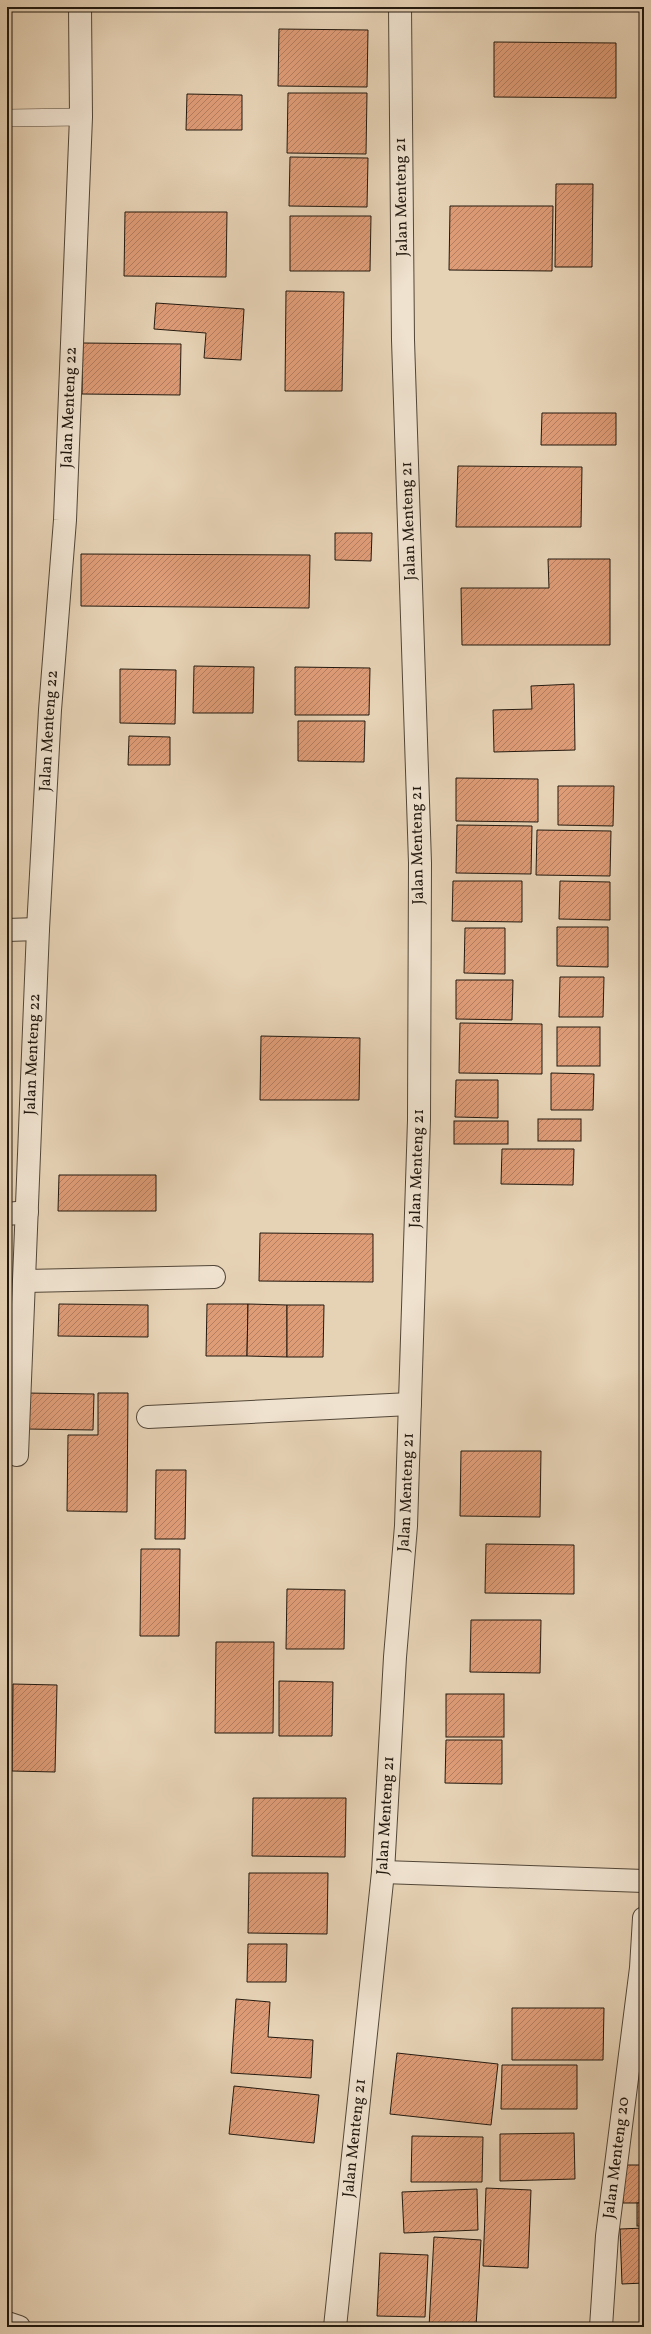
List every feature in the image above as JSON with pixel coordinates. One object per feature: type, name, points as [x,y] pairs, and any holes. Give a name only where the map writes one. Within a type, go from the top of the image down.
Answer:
[{"type":"street","name":"Jalan Menteng 22","points":[[18,1455],[13,1383],[25,1281],[17,1213],[38,929],[50,710],[65,520],[81,117],[80,7]]},
{"type":"street","name":"Jalan Menteng 21","points":[[335,2327],[383,1872],[395,1657],[406,1526],[419,1120],[420,863],[404,340],[400,7]]},
{"type":"street","points":[[7,930],[38,929]]},
{"type":"street","points":[[25,1281],[214,1277]]},
{"type":"street","points":[[148,1417],[410,1404]]},
{"type":"street","points":[[383,1872],[644,1880]]},
{"type":"street","name":"Jalan Menteng 20","points":[[601,2327],[607,2236],[636,2072],[640,1968],[644,1918]]},
{"type":"street","points":[[7,2323],[19,2327]]},
{"type":"lane","points":[[7,118],[81,117]]},
{"type":"building","points":[[279,29],[368,30],[367,87],[278,86]]},
{"type":"building","points":[[494,42],[616,43],[616,98],[494,97]]},
{"type":"building","points":[[288,93],[367,93],[366,154],[287,153]]},
{"type":"building","points":[[187,94],[242,95],[242,130],[186,130]]},
{"type":"building","points":[[290,157],[368,158],[367,207],[289,206]]},
{"type":"building","points":[[556,184],[593,184],[592,267],[555,267]]},
{"type":"building","points":[[450,206],[553,206],[552,271],[449,270]]},
{"type":"building","points":[[125,212],[227,212],[226,277],[124,276]]},
{"type":"building","points":[[290,216],[371,216],[370,271],[290,271]]},
{"type":"building","points":[[286,291],[344,292],[342,391],[285,391]]},
{"type":"building","points":[[156,303],[244,309],[241,360],[204,358],[206,333],[154,329]]},
{"type":"building","points":[[83,343],[181,344],[180,395],[82,394]]},
{"type":"building","points":[[542,413],[616,413],[616,445],[541,445]]},
{"type":"building","points":[[458,466],[582,467],[581,527],[456,527]]},
{"type":"building","points":[[335,533],[372,533],[371,561],[335,560]]},
{"type":"building","points":[[81,554],[310,555],[309,608],[81,606]]},
{"type":"building","points":[[548,559],[610,559],[610,645],[462,645],[461,588],[549,588]]},
{"type":"building","points":[[194,666],[254,667],[253,713],[193,713]]},
{"type":"building","points":[[295,667],[370,668],[369,715],[295,715]]},
{"type":"building","points":[[120,669],[176,670],[175,724],[120,723]]},
{"type":"building","points":[[574,684],[575,750],[494,752],[493,710],[532,709],[531,686]]},
{"type":"building","points":[[298,721],[365,721],[364,762],[298,761]]},
{"type":"building","points":[[129,736],[170,737],[170,765],[128,765]]},
{"type":"building","points":[[456,778],[538,779],[538,822],[456,821]]},
{"type":"building","points":[[558,786],[614,786],[613,826],[558,825]]},
{"type":"building","points":[[457,825],[532,826],[531,874],[456,873]]},
{"type":"building","points":[[537,830],[611,831],[610,876],[536,875]]},
{"type":"building","points":[[453,881],[522,881],[522,922],[452,921]]},
{"type":"building","points":[[560,881],[610,882],[610,920],[559,919]]},
{"type":"building","points":[[557,927],[608,927],[608,967],[557,966]]},
{"type":"building","points":[[465,928],[505,928],[505,974],[464,973]]},
{"type":"building","points":[[560,977],[604,977],[603,1017],[559,1017]]},
{"type":"building","points":[[456,980],[513,980],[512,1020],[456,1019]]},
{"type":"building","points":[[460,1023],[542,1024],[542,1074],[459,1073]]},
{"type":"building","points":[[557,1027],[600,1027],[600,1066],[557,1066]]},
{"type":"building","points":[[261,1036],[360,1038],[359,1100],[260,1100]]},
{"type":"building","points":[[551,1073],[594,1074],[593,1110],[551,1110]]},
{"type":"building","points":[[456,1080],[498,1080],[498,1118],[455,1117]]},
{"type":"building","points":[[538,1119],[581,1119],[581,1141],[538,1141]]},
{"type":"building","points":[[454,1121],[508,1121],[508,1144],[454,1144]]},
{"type":"building","points":[[502,1149],[574,1149],[573,1185],[501,1184]]},
{"type":"building","points":[[59,1175],[156,1175],[156,1211],[58,1211]]},
{"type":"building","points":[[260,1233],[373,1234],[373,1282],[259,1281]]},
{"type":"building","points":[[59,1304],[148,1305],[148,1337],[58,1336]]},
{"type":"building","points":[[207,1304],[248,1304],[247,1356],[206,1356]]},
{"type":"building","points":[[248,1304],[287,1305],[287,1357],[247,1356]]},
{"type":"building","points":[[287,1305],[324,1305],[323,1357],[287,1357]]},
{"type":"building","points":[[26,1393],[94,1394],[93,1430],[26,1429]]},
{"type":"building","points":[[98,1393],[128,1393],[127,1512],[67,1511],[68,1435],[98,1435]]},
{"type":"building","points":[[461,1451],[541,1451],[540,1517],[460,1516]]},
{"type":"building","points":[[156,1470],[186,1470],[185,1539],[155,1539]]},
{"type":"building","points":[[486,1544],[574,1545],[574,1594],[485,1593]]},
{"type":"building","points":[[141,1549],[180,1549],[179,1636],[140,1636]]},
{"type":"building","points":[[287,1589],[345,1590],[344,1649],[286,1649]]},
{"type":"building","points":[[471,1620],[541,1620],[540,1673],[470,1672]]},
{"type":"building","points":[[216,1642],[274,1642],[273,1733],[215,1733]]},
{"type":"building","points":[[279,1681],[333,1682],[332,1736],[279,1736]]},
{"type":"building","points":[[13,1684],[57,1685],[55,1772],[12,1771]]},
{"type":"building","points":[[446,1694],[504,1694],[504,1737],[446,1737]]},
{"type":"building","points":[[446,1740],[502,1740],[502,1784],[445,1783]]},
{"type":"building","points":[[253,1798],[346,1798],[345,1857],[252,1856]]},
{"type":"building","points":[[249,1873],[328,1873],[327,1934],[248,1933]]},
{"type":"building","points":[[248,1944],[287,1944],[286,1982],[247,1982]]},
{"type":"building","points":[[236,1999],[270,2002],[268,2037],[313,2040],[311,2078],[231,2073]]},
{"type":"building","points":[[512,2008],[604,2008],[603,2060],[512,2060]]},
{"type":"building","points":[[397,2053],[498,2064],[491,2125],[390,2114]]},
{"type":"building","points":[[502,2065],[577,2065],[577,2109],[501,2109]]},
{"type":"building","points":[[234,2086],[319,2095],[314,2143],[229,2134]]},
{"type":"building","points":[[574,2133],[575,2179],[500,2181],[500,2134]]},
{"type":"building","points":[[412,2136],[483,2137],[482,2182],[411,2182]]},
{"type":"building","points":[[623,2165],[644,2165],[644,2203],[623,2203]]},
{"type":"building","points":[[486,2188],[531,2190],[528,2268],[483,2266]]},
{"type":"building","points":[[477,2189],[478,2230],[404,2233],[402,2192]]},
{"type":"building","points":[[637,2203],[644,2203],[644,2226],[637,2226]]},
{"type":"building","points":[[644,2228],[644,2283],[622,2284],[620,2229]]},
{"type":"building","points":[[434,2237],[481,2240],[476,2327],[429,2327]]},
{"type":"building","points":[[380,2253],[428,2255],[425,2317],[377,2316]]}]
